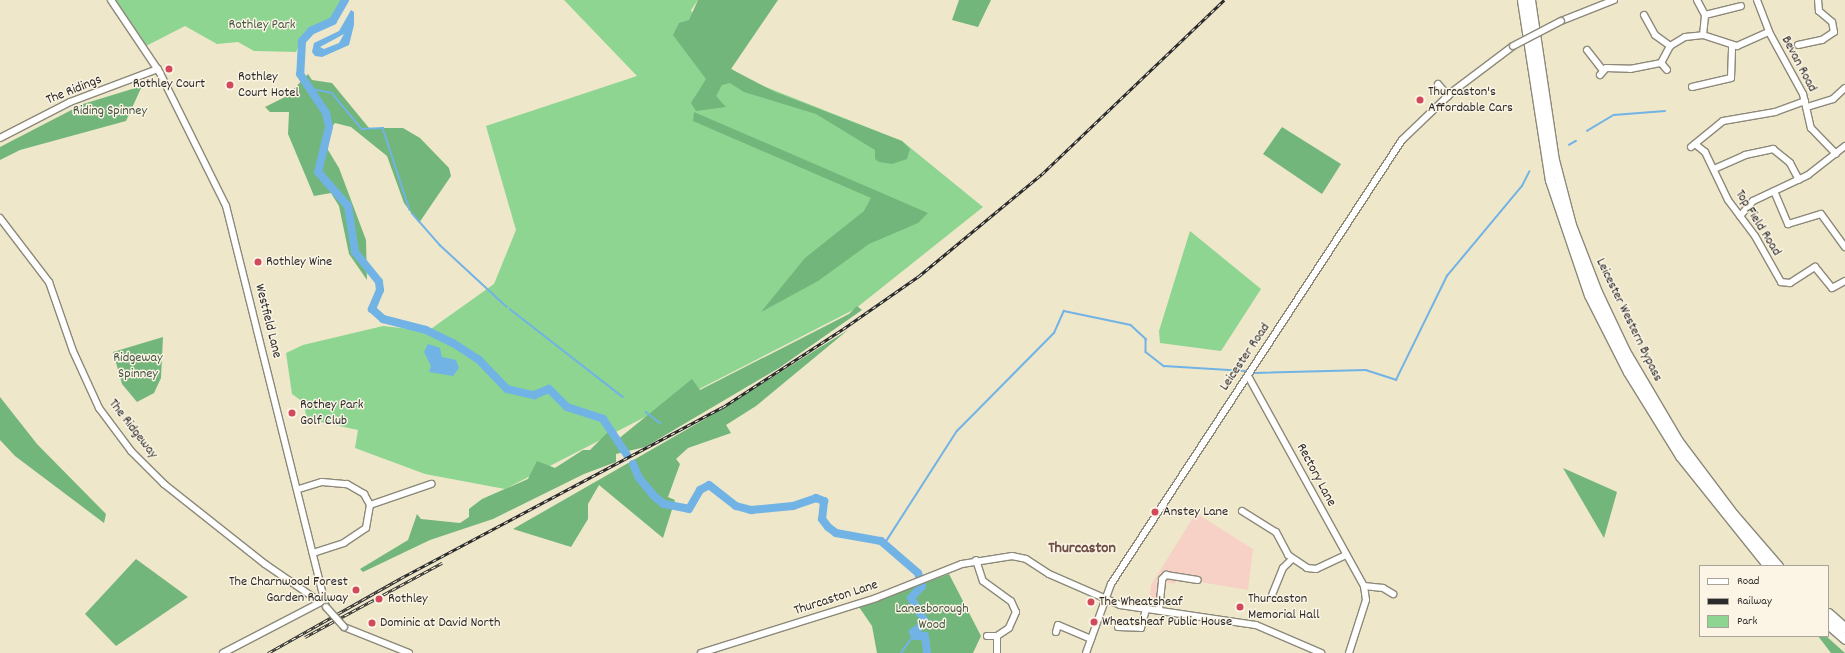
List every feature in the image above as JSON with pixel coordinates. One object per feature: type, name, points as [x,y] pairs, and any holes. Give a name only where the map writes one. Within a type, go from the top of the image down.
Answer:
[{"type":"highway","name":"Leicester Western Bypass","points":[[1522,0],[1549,174],[1589,294],[1628,372],[1668,438],[1702,486],[1767,565]]},
{"type":"highway","name":"Leicester Western Bypass","points":[[1530,0],[1554,160],[1571,225],[1597,292],[1625,352],[1678,441],[1733,514],[1777,565]]},
{"type":"highway","points":[[1829,614],[1845,628]]},
{"type":"highway","points":[[1829,625],[1845,639]]},
{"type":"street","name":"Westfield Lane","points":[[111,0],[158,69],[226,206],[298,489],[324,604]]},
{"type":"street","name":"Leicester Road","points":[[1086,653],[1106,598],[1136,544],[1402,140],[1450,94],[1513,46],[1561,21],[1614,0]]},
{"type":"street","points":[[1697,0],[1705,15],[1703,35]]},
{"type":"street","name":"Bevan Road","points":[[1757,0],[1769,32],[1805,100],[1811,128],[1836,154]]},
{"type":"street","points":[[1798,45],[1815,45],[1832,35],[1834,30],[1832,22],[1819,12],[1818,0]]},
{"type":"street","points":[[1705,15],[1741,6]]},
{"type":"street","points":[[1644,15],[1655,35],[1670,46]]},
{"type":"street","points":[[1661,63],[1670,46],[1685,37],[1703,35],[1732,46],[1750,43],[1769,32]]},
{"type":"street","points":[[1692,87],[1709,80],[1734,77],[1732,46]]},
{"type":"street","points":[[1587,50],[1601,72],[1630,69],[1661,63]]},
{"type":"street","points":[[1661,63],[1667,70]]},
{"type":"street","name":"The Ridings","points":[[0,138],[70,102],[158,69]]},
{"type":"street","points":[[1438,84],[1450,94]]},
{"type":"street","points":[[1807,107],[1833,99],[1845,88]]},
{"type":"street","name":"Top Field Road","points":[[1805,100],[1775,112],[1723,121],[1693,145],[1705,152],[1740,216],[1781,282],[1790,283],[1815,267],[1832,288],[1845,282]]},
{"type":"street","points":[[1740,216],[1753,201],[1799,180],[1845,146]]},
{"type":"street","points":[[1714,169],[1745,155],[1773,150],[1790,163],[1799,180]]},
{"type":"street","points":[[1774,191],[1788,224],[1821,214],[1845,247]]},
{"type":"street","name":"The Ridgeway","points":[[0,218],[49,282],[73,352],[100,408],[131,451],[164,484],[265,564],[316,599]]},
{"type":"street","name":"Rectory Lane","points":[[1248,376],[1364,586],[1366,600],[1349,653]]},
{"type":"street","points":[[298,489],[322,482],[347,484],[364,494],[370,505],[366,528],[344,543],[313,553]]},
{"type":"street","points":[[370,505],[431,484]]},
{"type":"street","points":[[1241,510],[1276,532],[1292,559],[1316,569],[1346,555]]},
{"type":"street","name":"Thurcaston Lane","points":[[701,653],[914,584],[976,560],[1001,556],[1024,558],[1057,578],[1106,598]]},
{"type":"street","points":[[1282,591],[1274,591],[1283,568],[1292,559]]},
{"type":"street","points":[[976,560],[983,581],[1015,607],[1012,623],[997,636],[987,636]]},
{"type":"street","points":[[1159,610],[1162,579],[1166,575],[1198,580]]},
{"type":"street","points":[[1364,586],[1383,588],[1393,594]]},
{"type":"street","points":[[1106,598],[1120,605],[1159,610],[1270,629],[1321,653]]},
{"type":"street","points":[[223,653],[324,604],[344,626],[410,653]]},
{"type":"street","points":[[1118,627],[1141,628],[1146,609]]},
{"type":"street","points":[[1056,632],[1060,618]]},
{"type":"street","points":[[1058,625],[1091,639]]},
{"type":"street","points":[[997,636],[997,653]]},
{"type":"shaded area","points":[[1196,513],[1253,549],[1248,590],[1176,578],[1175,584],[1165,582],[1161,606],[1149,605],[1151,585]]},
{"type":"green space","name":"Rothley Park","points":[[113,0],[342,0],[331,19],[305,33],[296,52],[254,51],[238,42],[217,44],[185,26],[146,46]]},
{"type":"green space","points":[[564,0],[698,0],[691,10],[711,55],[748,80],[902,141],[983,207],[855,309],[505,489],[425,474],[355,448],[358,430],[307,419],[303,402],[292,394],[286,353],[303,345],[383,326],[428,331],[494,284],[516,230],[486,126],[637,76]]},
{"type":"green space","points":[[698,0],[778,0],[731,69],[775,92],[902,141],[910,149],[907,159],[892,164],[879,162],[875,159],[875,150],[816,114],[744,92],[730,83],[722,85],[716,96],[726,107],[696,111],[691,103],[706,79],[673,35],[679,23],[689,20]]},
{"type":"green space","points":[[959,0],[991,0],[978,27],[952,20]]},
{"type":"green space","points":[[308,74],[312,80],[332,83],[369,128],[403,128],[420,138],[449,168],[451,176],[419,223],[404,203],[387,156],[351,127],[335,123],[329,131],[328,150],[339,168],[366,240],[367,280],[349,254],[339,206],[331,193],[314,196],[288,134],[289,112],[270,112],[265,107],[287,96]]},
{"type":"green space","name":"Riding Spinney","points":[[142,86],[126,121],[20,150],[0,160],[0,147],[83,104]]},
{"type":"green space","points":[[694,112],[928,213],[918,223],[869,244],[818,281],[761,312],[805,258],[864,211],[871,198],[693,121]]},
{"type":"green space","points":[[1282,127],[1341,164],[1322,194],[1263,154]]},
{"type":"green space","points":[[1190,231],[1261,289],[1221,351],[1160,343],[1159,331]]},
{"type":"green space","points":[[857,306],[862,310],[779,368],[645,447],[616,454],[616,462],[584,474],[493,519],[430,540],[363,572],[360,569],[408,540],[417,514],[421,519],[460,523],[469,517],[469,509],[482,499],[528,479],[537,461],[555,468],[583,450],[590,450],[610,430],[617,440],[692,379],[700,390],[849,314]]},
{"type":"green space","points":[[848,330],[756,406],[726,425],[731,433],[688,448],[676,459],[680,464],[668,497],[675,500],[663,538],[599,485],[588,504],[588,519],[571,547],[513,529],[705,419]]},
{"type":"green space","name":"Ridgeway Spinney","points":[[163,337],[161,378],[154,393],[137,402],[122,384],[113,352]]},
{"type":"green space","points":[[0,397],[37,444],[106,514],[104,523],[15,456],[0,440]]},
{"type":"green space","points":[[1563,468],[1617,492],[1604,538]]},
{"type":"green space","points":[[136,559],[188,597],[116,646],[85,614]]},
{"type":"green space","name":"Lanesborough Wood","points":[[949,574],[981,636],[973,653],[877,653],[872,626],[859,607]]},
{"type":"green space","points":[[1819,637],[1827,637],[1845,653],[1831,653]]},
{"type":"water","points":[[351,10],[354,12],[354,25],[349,45],[322,57],[315,56],[312,52],[314,43],[339,31]],"holes":[[[344,34],[339,43],[324,49],[320,47]]]},
{"type":"water","points":[[428,344],[440,348],[442,357],[456,360],[459,368],[453,376],[429,372],[431,366],[424,352]]},
{"type":"waterway","points":[[345,0],[333,21],[311,31],[302,41],[300,74],[326,113],[329,127],[318,172],[348,206],[355,252],[379,282],[380,290],[372,309],[383,319],[426,330],[453,343],[479,360],[507,389],[534,395],[549,389],[567,407],[603,419],[627,455]]},
{"type":"waterway","points":[[307,88],[332,93],[362,129],[383,128],[410,210]]},
{"type":"waterway","points":[[1587,131],[1614,115],[1665,111]]},
{"type":"waterway","points":[[1569,145],[1576,141]]},
{"type":"waterway","points":[[1255,373],[1366,370],[1396,380],[1447,276],[1522,186],[1529,172]]},
{"type":"waterway","points":[[412,213],[440,245],[507,307]]},
{"type":"waterway","points":[[510,309],[623,397]]},
{"type":"waterway","points":[[885,543],[957,431],[1054,333],[1064,311],[1131,325],[1146,339],[1146,352],[1164,366],[1245,371]]},
{"type":"waterway","points":[[646,412],[660,423]]},
{"type":"waterway","points":[[633,464],[639,478],[655,497],[664,504],[689,509],[700,490],[709,485],[736,506],[751,510],[793,506],[816,498],[824,501],[822,519],[828,527],[836,533],[881,541],[918,573],[922,586],[911,598],[926,623],[913,632],[915,636],[925,636],[927,653]]},
{"type":"waterway","points":[[901,653],[914,635]]},
{"type":"railway","points":[[268,653],[401,578],[723,407],[843,329],[919,276],[1042,174],[1224,0]]},
{"type":"railway","points":[[305,637],[442,563]]},
{"type":"place","name":"Rothley Court","points":[[169,69]]},
{"type":"place","name":"Rothley Court Hotel","points":[[230,85]]},
{"type":"place","name":"Thurcaston's Affordable Cars","points":[[1420,100]]},
{"type":"place","name":"Rothley Wine","points":[[258,262]]},
{"type":"place","name":"Rothey Park Golf Club","points":[[292,413]]},
{"type":"place","name":"Anstey Lane","points":[[1155,512]]},
{"type":"place","name":"The Charnwood Forest Garden Railway","points":[[356,590]]},
{"type":"place","name":"Rothley","points":[[379,599]]},
{"type":"place","name":"The Wheatsheaf","points":[[1091,602]]},
{"type":"place","name":"Thurcaston Memorial Hall","points":[[1240,607]]},
{"type":"place","name":"Wheatsheaf Public House","points":[[1094,622]]},
{"type":"place","name":"Dominic at David North","points":[[372,623]]},
{"type":"district","name":"Thurcaston","points":[[1082,549]]}]
